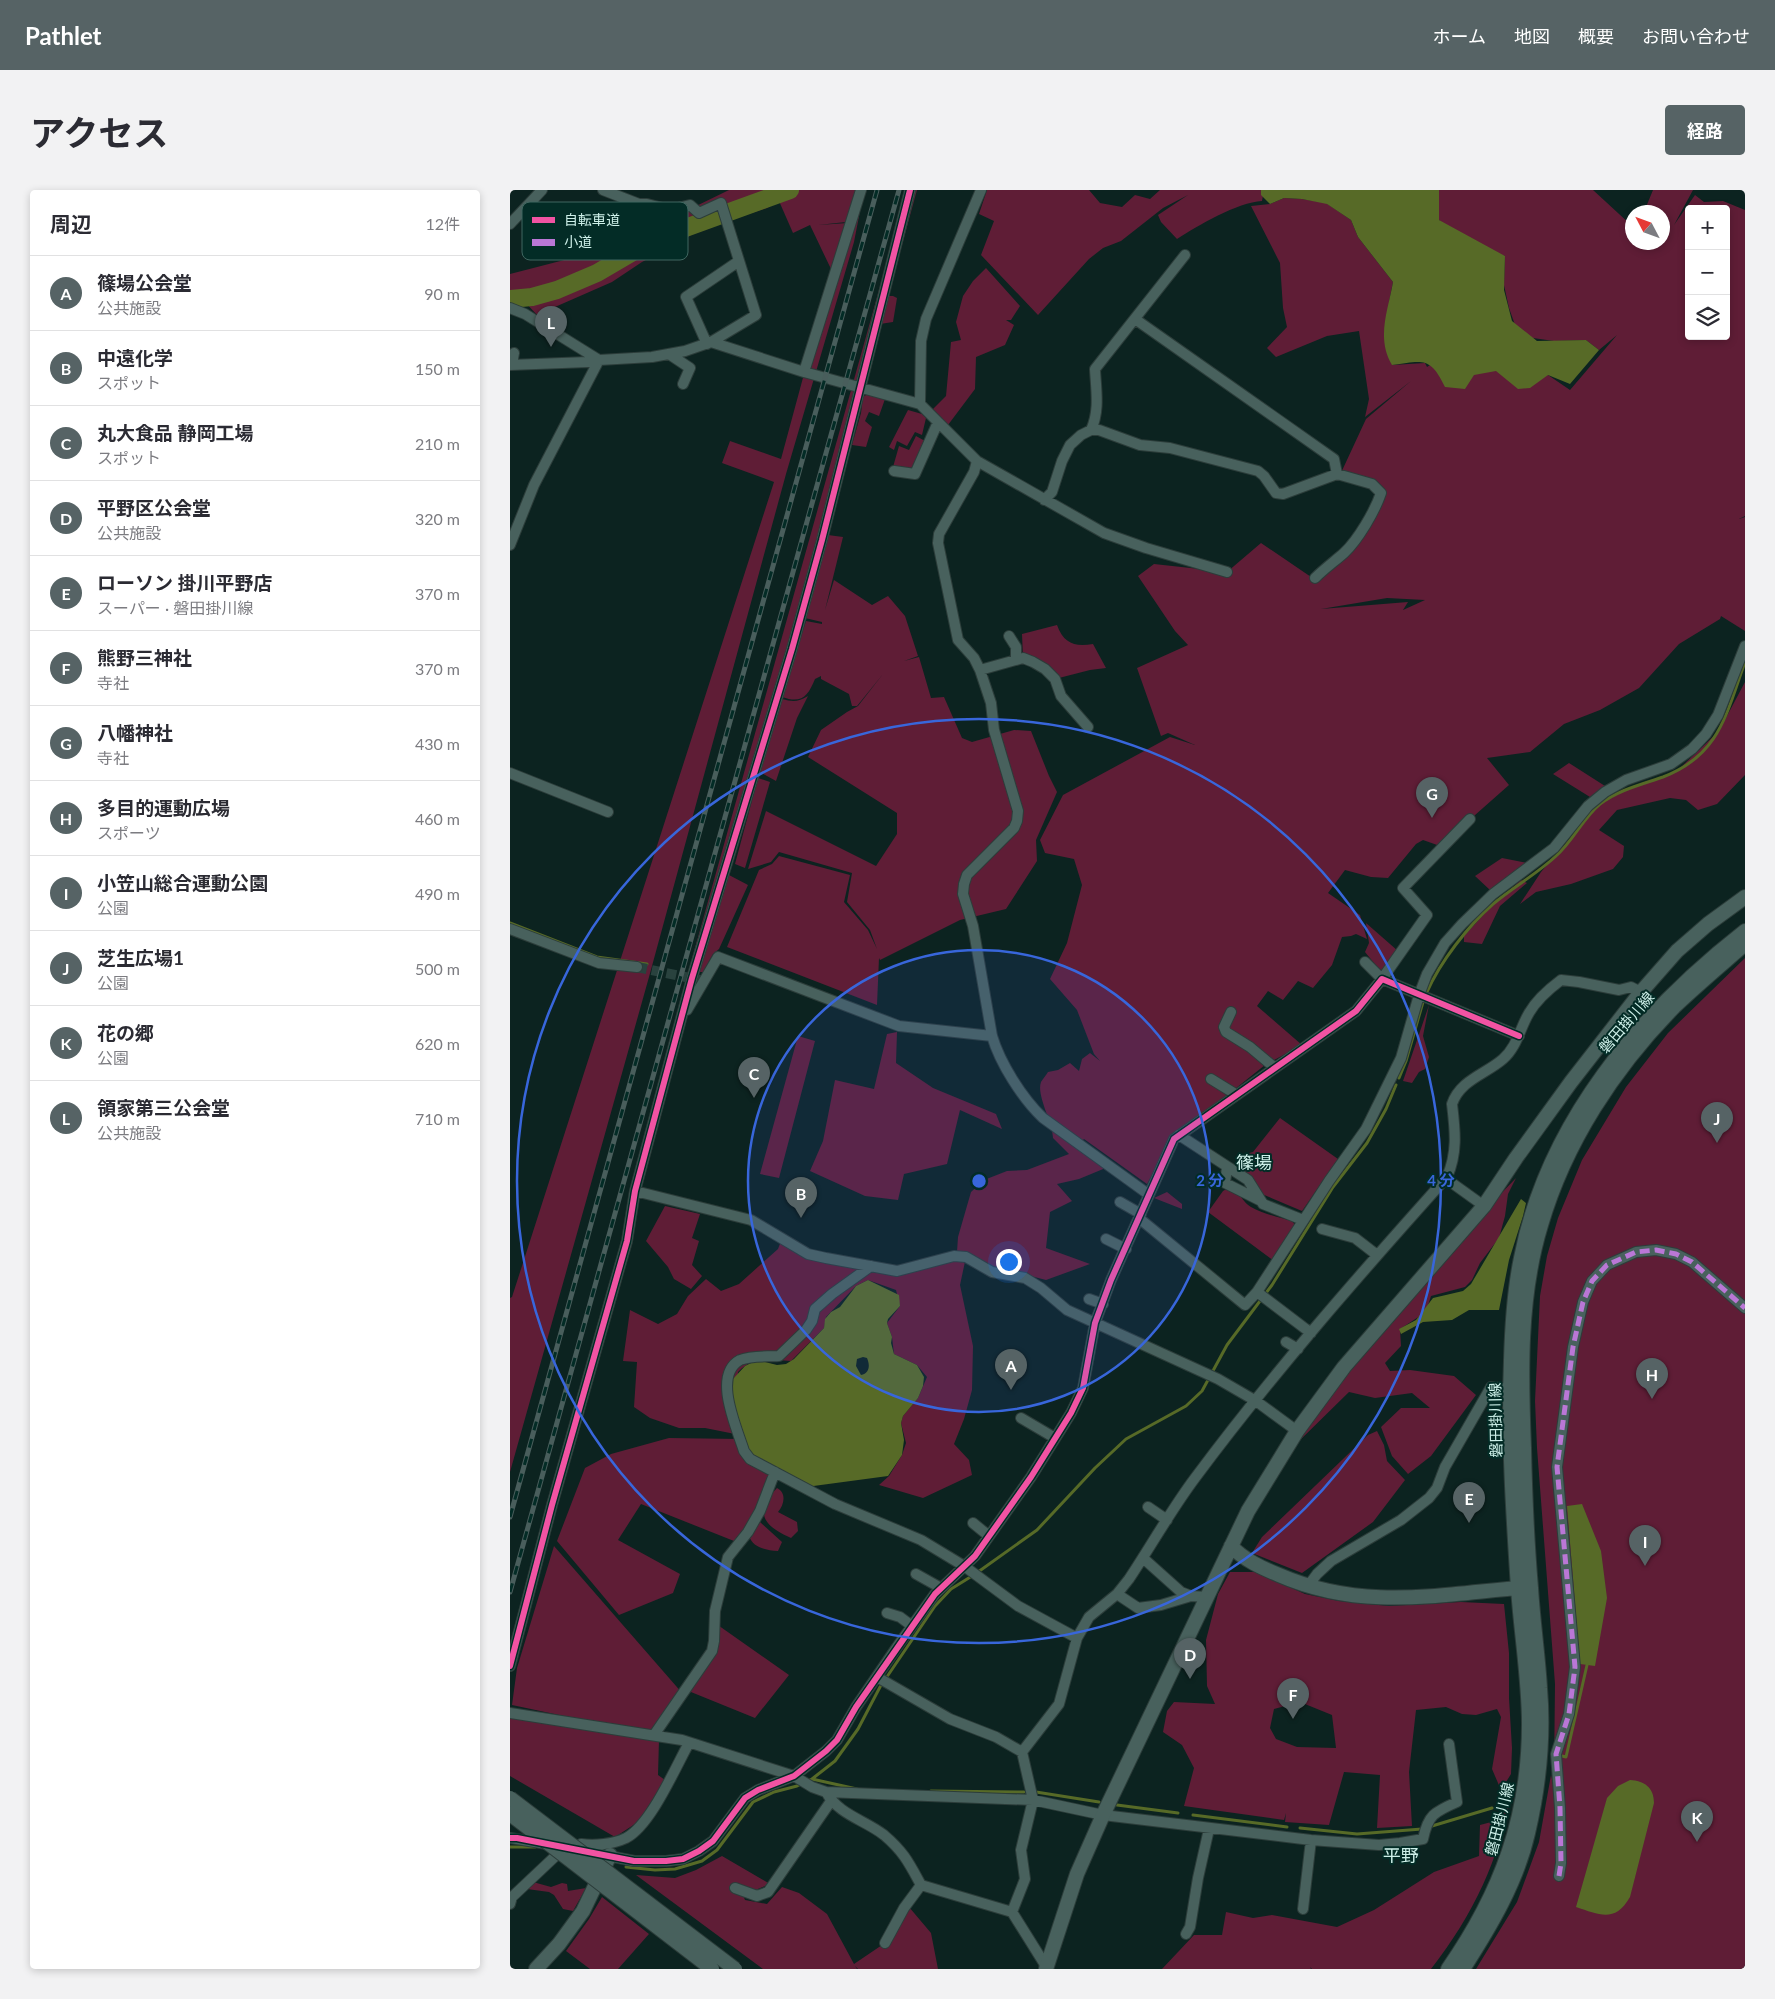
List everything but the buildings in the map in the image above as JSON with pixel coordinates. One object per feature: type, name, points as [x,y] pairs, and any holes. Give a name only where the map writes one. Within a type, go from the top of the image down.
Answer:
[{"type":"main road","points":[[1046,1968],[1077,1874],[1103,1815],[1253,1502],[1298,1431],[1344,1367],[1484,1206],[1571,1082],[1641,992],[1677,951],[1708,924],[1745,897]]},
{"type":"main road","name":"磐田掛川線","points":[[1463,1969],[1488,1930],[1514,1876],[1528,1836],[1535,1802],[1540,1754],[1540,1691],[1524,1587],[1511,1459],[1510,1389],[1512,1327],[1520,1258],[1535,1209],[1555,1156],[1589,1095],[1626,1044],[1676,990],[1745,931]]},
{"type":"main road","name":"磐田掛川線","points":[[1448,1969],[1477,1923],[1509,1856],[1523,1795],[1529,1721],[1524,1587],[1522,1356],[1526,1301],[1532,1259],[1541,1224],[1566,1158],[1616,1075],[1676,1005],[1745,944]]},
{"type":"main road","points":[[1231,1546],[1240,1556],[1262,1568],[1308,1586],[1345,1595],[1414,1598],[1524,1587]]},
{"type":"main road","points":[[510,1798],[735,1969]]},
{"type":"main road","points":[[510,1814],[712,1969]]},
{"type":"main road","points":[[536,1969],[559,1944],[583,1911],[610,1855]]},
{"type":"street","points":[[531,202],[542,190]]},
{"type":"street","points":[[804,372],[862,190]]},
{"type":"street","points":[[510,1666],[552,1505],[627,1241],[635,1191],[681,1019],[792,649],[822,540],[910,190]]},
{"type":"street","points":[[920,404],[921,341],[926,319],[982,190]]},
{"type":"street","points":[[609,191],[634,202]]},
{"type":"street","points":[[514,353],[511,365],[652,357],[709,343],[756,315],[721,203],[700,213],[688,206]]},
{"type":"street","points":[[510,224],[522,211]]},
{"type":"street","points":[[1091,430],[1096,419],[1098,405],[1095,369],[1185,255]]},
{"type":"street","points":[[739,261],[686,297],[709,343],[920,404],[976,461],[1104,533],[1146,548],[1227,572]]},
{"type":"street","points":[[510,308],[525,314],[599,360]]},
{"type":"street","points":[[1135,319],[1334,459],[1336,474]]},
{"type":"street","points":[[669,354],[690,368],[684,384]]},
{"type":"street","points":[[510,546],[534,485],[599,360]]},
{"type":"street","points":[[894,471],[915,474],[938,422]]},
{"type":"street","points":[[1044,500],[1052,492],[1062,461],[1070,445],[1081,435],[1091,430],[1099,430],[1140,445],[1170,448],[1258,471],[1264,476],[1276,494],[1283,494],[1336,474],[1372,484],[1381,493],[1378,502],[1353,543],[1314,578]]},
{"type":"street","points":[[976,461],[974,472],[939,534],[938,543],[958,640],[974,658],[980,670],[991,703],[994,730],[1018,811],[1014,828],[967,875],[964,884],[963,894],[973,926],[992,1036],[997,1053],[1032,1108],[1148,1194]]},
{"type":"street","points":[[1009,636],[1016,647],[1016,660]]},
{"type":"street","points":[[1120,1202],[1141,1216],[1245,1305],[1257,1292],[1366,1129],[1384,1096],[1401,1058],[1427,974],[1445,944],[1462,924],[1493,894],[1554,848],[1588,806],[1605,792],[1619,784],[1671,764],[1692,749],[1706,734],[1718,716],[1745,646]]},
{"type":"street","points":[[980,670],[1023,658],[1045,669],[1055,679],[1061,696],[1088,726]]},
{"type":"street","points":[[510,773],[608,812]]},
{"type":"street","points":[[972,1572],[975,1556],[1031,1477],[1071,1413],[1083,1388],[1095,1323],[1141,1216],[1148,1194],[1174,1139],[1356,1011],[1382,979],[1427,915],[1402,888],[1470,819]]},
{"type":"street","points":[[510,929],[599,963],[637,967]]},
{"type":"street","points":[[681,1019],[718,957],[899,1026],[992,1036]]},
{"type":"street","points":[[1365,962],[1382,979],[1519,1036]]},
{"type":"street","points":[[1022,1752],[1059,1704],[1078,1638],[1089,1617],[1129,1580],[1194,1479],[1311,1333],[1377,1255],[1447,1177],[1453,1164],[1456,1142],[1452,1104],[1454,1098],[1472,1079],[1503,1059],[1519,1036],[1529,1013],[1546,992],[1561,980],[1619,990],[1631,987],[1641,992]]},
{"type":"street","points":[[1231,1012],[1224,1027],[1226,1032],[1275,1068]]},
{"type":"street","points":[[1212,1079],[1237,1094]]},
{"type":"street","points":[[1179,1136],[1248,1180],[1263,1204],[1304,1220]]},
{"type":"street","points":[[1227,1167],[1225,1183],[1261,1201]]},
{"type":"street","points":[[1447,1177],[1452,1183],[1484,1206]]},
{"type":"street","points":[[635,1191],[751,1220],[808,1254],[897,1271],[954,1256],[966,1257],[992,1272],[1025,1278],[1041,1288],[1067,1310],[1218,1379],[1256,1401],[1298,1431]]},
{"type":"street","points":[[1322,1229],[1355,1238],[1377,1255]]},
{"type":"street","points":[[1106,1239],[1126,1249]]},
{"type":"street","points":[[1559,1876],[1561,1864],[1556,1754],[1569,1714],[1575,1667],[1558,1467],[1573,1347],[1583,1302],[1592,1281],[1607,1265],[1636,1252],[1656,1250],[1676,1254],[1692,1262],[1745,1308]]},
{"type":"street","points":[[871,1266],[832,1294],[815,1309],[812,1321],[806,1330],[779,1356],[750,1357],[739,1361],[730,1370],[726,1389],[744,1451],[750,1459],[835,1504],[922,1540],[1033,1615],[1078,1638]]},
{"type":"street","points":[[1257,1292],[1311,1333]]},
{"type":"street","points":[[1088,1299],[1103,1304]]},
{"type":"street","points":[[1286,1342],[1298,1349]]},
{"type":"street","points":[[1308,1586],[1317,1574],[1331,1562],[1401,1520],[1428,1498],[1437,1488],[1445,1467],[1491,1387],[1510,1389]]},
{"type":"street","points":[[1021,1418],[1055,1438]]},
{"type":"street","points":[[654,1735],[712,1651],[715,1611],[728,1557],[748,1532],[760,1511],[775,1472]]},
{"type":"street","points":[[1148,1507],[1167,1520]]},
{"type":"street","points":[[972,1522],[989,1536]]},
{"type":"street","points":[[1143,1558],[1180,1592],[1191,1596],[1207,1597]]},
{"type":"street","points":[[510,1838],[634,1860],[666,1861],[683,1859],[699,1851],[713,1841],[745,1798],[758,1790],[796,1777],[837,1740],[856,1707],[912,1626],[941,1588],[972,1572]]},
{"type":"street","points":[[916,1574],[941,1588]]},
{"type":"street","points":[[1116,1594],[1138,1608],[1161,1605],[1191,1596]]},
{"type":"street","points":[[886,1613],[900,1617],[912,1626]]},
{"type":"street","points":[[878,1677],[950,1719],[996,1736],[1022,1752],[1032,1800],[1021,1850],[1025,1879],[1012,1912]]},
{"type":"street","points":[[510,1713],[654,1735],[689,1743],[796,1777],[828,1797],[836,1807],[883,1834],[904,1853],[921,1885],[1012,1912],[1046,1968]]},
{"type":"street","points":[[510,1904],[512,1897],[565,1847],[579,1844],[592,1846],[627,1837],[651,1813],[689,1743]]},
{"type":"street","points":[[828,1797],[1032,1800],[1103,1815],[1209,1829],[1311,1840],[1400,1844],[1423,1839],[1427,1820],[1442,1808],[1457,1802],[1449,1744]]},
{"type":"street","points":[[735,1888],[756,1896],[768,1892],[828,1797]]},
{"type":"street","points":[[1186,1934],[1190,1927],[1209,1829]]},
{"type":"street","points":[[1303,1909],[1311,1840]]},
{"type":"street","points":[[885,1943],[904,1908],[921,1885]]},
{"type":"shaded area","points":[[729,190],[859,190],[846,222],[818,225],[848,223],[831,269],[810,225],[793,233],[779,201],[767,208],[701,229],[688,237],[688,210]]},
{"type":"shaded area","points":[[907,190],[917,190],[888,296],[897,298],[893,322],[880,324],[804,599],[731,842],[688,973]]},
{"type":"shaded area","points":[[987,190],[1089,190],[1100,203],[1122,207],[1135,195],[1150,199],[1160,190],[1264,190],[1262,201],[1252,202],[1230,210],[1177,239],[1161,222],[1158,215],[1188,195],[1163,208],[1121,241],[1103,248],[1089,259],[1038,315],[981,255],[994,221],[979,214]]},
{"type":"shaded area","points":[[1261,190],[1439,190],[1439,220],[1505,256],[1504,290],[1512,321],[1537,341],[1586,340],[1599,350],[1570,384],[1548,375],[1530,388],[1518,389],[1496,371],[1474,375],[1465,389],[1445,387],[1435,370],[1430,365],[1424,363],[1411,362],[1392,365],[1387,355],[1384,335],[1386,314],[1393,282],[1358,237],[1351,220],[1327,204],[1302,199],[1284,198],[1270,204],[1261,195]]},
{"type":"shaded area","points":[[1439,190],[1593,190],[1625,219],[1625,250],[1670,250],[1670,205],[1647,205],[1653,190],[1693,190],[1674,225],[1685,209],[1685,340],[1730,340],[1730,205],[1688,205],[1695,195],[1704,202],[1723,201],[1745,210],[1745,516],[1739,519],[1745,517],[1745,631],[1721,616],[1720,619],[1679,644],[1639,688],[1600,710],[1564,724],[1530,752],[1487,758],[1509,785],[1440,846],[1423,840],[1416,844],[1388,878],[1371,877],[1345,870],[1328,893],[1360,915],[1367,939],[1356,934],[1342,937],[1332,965],[1313,988],[1298,981],[1283,1000],[1268,991],[1257,1006],[1302,1045],[1265,1065],[1172,1139],[1147,1184],[1084,1139],[1079,1144],[1108,1167],[1079,1179],[1057,1184],[1072,1201],[1050,1212],[1046,1248],[1090,1264],[1046,1280],[995,1267],[957,1252],[958,1237],[971,1192],[984,1180],[1007,1171],[1027,1170],[1069,1154],[1053,1138],[1041,1094],[1041,1082],[1048,1072],[1058,1070],[1070,1063],[1079,1071],[1082,1059],[1090,1053],[1100,1061],[1094,1054],[1077,1010],[1050,979],[1067,943],[1082,885],[1074,859],[1045,853],[1040,840],[1063,795],[1170,737],[1195,745],[1168,733],[1161,736],[1137,668],[1188,645],[1175,631],[1138,576],[1154,564],[1227,572],[1261,543],[1314,579],[1346,550],[1381,493],[1340,475],[1366,419],[1411,381],[1365,417],[1369,399],[1359,331],[1327,336],[1276,357],[1267,348],[1287,327],[1283,308],[1280,263],[1251,206],[1270,204],[1284,198],[1302,199],[1326,203],[1351,220],[1358,237],[1393,282],[1389,302],[1392,365],[1425,363],[1427,367],[1430,365],[1548,375],[1570,390],[1617,335],[1599,350],[1586,340],[1554,341],[1519,336],[1509,308],[1504,285],[1505,256],[1467,245],[1439,220]],"holes":[[[1387,598],[1425,600],[1403,610],[1408,602],[1321,609]]]},
{"type":"shaded area","points":[[862,201],[854,242],[786,474],[649,977],[510,1472],[510,1298],[512,1297],[774,482],[722,463],[730,441],[781,459],[804,374]]},
{"type":"shaded area","points":[[564,260],[646,260],[612,282],[537,315],[526,303],[510,304],[510,274]]},
{"type":"shaded area","points":[[986,268],[1020,306],[1011,320],[1006,320],[1014,325],[1005,345],[976,357],[975,389],[945,429],[929,413],[946,396],[951,342],[961,340],[956,322],[963,296],[973,281]]},
{"type":"shaded area","points":[[869,393],[885,399],[879,416],[869,412],[865,421],[872,427],[866,447],[852,445],[861,413],[863,397]]},
{"type":"shaded area","points":[[908,410],[922,414],[926,418],[922,435],[915,432],[907,446],[897,441],[894,450],[889,447]]},
{"type":"shaded area","points":[[916,436],[925,441],[913,472],[893,467],[899,446],[909,450]]},
{"type":"shaded area","points":[[828,535],[843,537],[825,610],[834,580],[872,605],[888,596],[905,616],[918,656],[904,661],[919,657],[931,698],[944,697],[962,738],[972,742],[1014,730],[1031,731],[1057,792],[1036,840],[1037,861],[1006,909],[960,920],[880,960],[879,958],[877,1005],[727,947],[759,870],[772,864],[779,856],[850,875],[844,902],[868,930],[877,949],[870,930],[847,902],[852,873],[779,852],[771,862],[748,869],[766,811],[876,866],[897,834],[897,813],[808,757],[821,730],[858,706],[883,674],[857,706],[852,706],[849,694],[821,679],[821,676],[815,679],[810,690],[803,697],[795,700],[782,697],[806,621],[822,624],[822,622],[805,618]]},
{"type":"shaded area","points":[[1057,625],[1063,636],[1071,643],[1081,645],[1093,644],[1106,668],[1055,679],[1023,658],[1022,634]]},
{"type":"shaded area","points":[[1745,682],[1745,775],[1717,804],[1698,810],[1686,800],[1670,798],[1617,810],[1599,830],[1624,846],[1623,857],[1613,869],[1571,884],[1536,892],[1520,904],[1541,872],[1600,804],[1620,793],[1678,770],[1719,731]]},
{"type":"shaded area","points":[[808,696],[797,718],[776,781],[760,772],[782,699],[795,701]]},
{"type":"shaded area","points":[[1569,763],[1605,786],[1590,797],[1553,774]]},
{"type":"shaded area","points":[[758,778],[770,782],[745,868],[735,864]]},
{"type":"shaded area","points":[[1502,858],[1527,863],[1490,890],[1475,876]]},
{"type":"shaded area","points":[[729,875],[748,885],[719,949],[713,954],[703,972],[698,972]]},
{"type":"shaded area","points":[[1521,880],[1527,883],[1500,906],[1482,944],[1464,942],[1464,936],[1487,911]]},
{"type":"shaded area","points":[[1366,923],[1398,951],[1382,973],[1365,952],[1369,943]]},
{"type":"shaded area","points":[[1745,958],[1745,1969],[1476,1969],[1517,1902],[1539,1842],[1551,1775],[1552,1779],[1554,1771],[1555,1684],[1535,1401],[1540,1296],[1547,1256],[1558,1218],[1582,1160],[1626,1087],[1668,1033]]},
{"type":"shaded area","points":[[1429,1005],[1423,1036],[1429,1057],[1425,1069],[1419,1072],[1412,1083],[1403,1081]]},
{"type":"shaded area","points":[[897,1032],[896,1063],[933,1088],[996,1114],[1002,1129],[960,1110],[947,1164],[904,1174],[898,1200],[865,1196],[810,1171],[823,1141],[835,1080],[874,1089],[887,1034]]},
{"type":"shaded area","points":[[798,1036],[815,1041],[779,1178],[760,1174]]},
{"type":"shaded area","points":[[1280,1118],[1338,1159],[1302,1211],[1250,1189],[1240,1161],[1242,1155],[1253,1152]]},
{"type":"shaded area","points":[[1516,1178],[1508,1194],[1499,1238],[1480,1263],[1472,1280],[1465,1287],[1431,1296],[1426,1312],[1400,1329],[1401,1346],[1385,1363],[1390,1371],[1410,1370],[1454,1376],[1476,1395],[1431,1456],[1408,1474],[1392,1456],[1381,1427],[1401,1408],[1430,1408],[1412,1393],[1375,1398],[1349,1392],[1295,1445],[1338,1384],[1479,1223],[1495,1200]]},
{"type":"shaded area","points":[[1228,1188],[1238,1193],[1251,1207],[1292,1221],[1295,1225],[1274,1261],[1208,1212],[1223,1191]]},
{"type":"shaded area","points":[[1167,1192],[1182,1204],[1182,1209],[1154,1198]]},
{"type":"shaded area","points":[[1521,1199],[1526,1203],[1509,1260],[1499,1310],[1469,1310],[1452,1320],[1423,1322],[1401,1334],[1399,1329],[1416,1320],[1433,1298],[1463,1291],[1471,1284]]},
{"type":"shaded area","points":[[665,1206],[700,1214],[692,1238],[699,1241],[692,1265],[702,1276],[691,1289],[674,1279],[668,1267],[646,1241]]},
{"type":"shaded area","points":[[781,1241],[808,1255],[880,1269],[966,1257],[960,1285],[973,1346],[972,1390],[964,1419],[954,1444],[969,1460],[972,1475],[923,1498],[879,1485],[889,1476],[902,1455],[906,1443],[901,1423],[903,1416],[918,1398],[927,1377],[917,1365],[894,1354],[892,1337],[887,1323],[900,1306],[896,1290],[868,1280],[856,1286],[826,1317],[824,1328],[791,1361],[756,1361],[738,1372],[735,1434],[705,1428],[679,1428],[650,1418],[634,1407],[637,1362],[623,1361],[630,1310],[658,1324],[677,1314],[688,1296],[706,1279],[721,1291],[739,1284],[778,1249]]},
{"type":"shaded area","points":[[868,1280],[899,1295],[900,1306],[888,1319],[887,1323],[892,1337],[891,1343],[894,1354],[917,1365],[924,1377],[923,1386],[918,1398],[903,1416],[901,1423],[904,1440],[902,1455],[888,1476],[806,1487],[754,1458],[745,1448],[732,1394],[733,1379],[745,1366],[757,1360],[777,1365],[786,1364],[794,1359],[824,1328],[825,1319],[831,1312],[840,1307],[856,1286]],"holes":[[[867,1358],[868,1368],[861,1375],[856,1366],[857,1359]]]},
{"type":"shaded area","points":[[1377,1431],[1384,1445],[1387,1461],[1405,1480],[1373,1522],[1302,1573],[1252,1553],[1262,1537],[1368,1435]]},
{"type":"shaded area","points":[[669,1438],[740,1439],[771,1470],[754,1521],[734,1541],[641,1504],[618,1540],[680,1574],[673,1593],[619,1615],[557,1541],[585,1468],[611,1454]]},
{"type":"shaded area","points":[[777,1488],[782,1493],[784,1499],[778,1512],[797,1522],[798,1531],[791,1538],[774,1529],[765,1518],[765,1505]]},
{"type":"shaded area","points":[[1582,1504],[1601,1551],[1607,1598],[1595,1666],[1580,1664],[1567,1506]]},
{"type":"shaded area","points":[[760,1522],[782,1542],[778,1551],[760,1548],[751,1540],[749,1536]]},
{"type":"shaded area","points":[[554,1546],[683,1694],[658,1736],[512,1705],[517,1668]]},
{"type":"shaded area","points":[[1230,1572],[1256,1572],[1305,1594],[1339,1601],[1389,1606],[1461,1602],[1504,1604],[1509,1653],[1512,1748],[1511,1774],[1501,1790],[1492,1769],[1501,1717],[1497,1709],[1476,1715],[1462,1714],[1446,1707],[1416,1710],[1409,1772],[1412,1826],[1377,1828],[1380,1775],[1344,1772],[1329,1825],[1285,1822],[1286,1813],[1284,1820],[1184,1806],[1194,1768],[1182,1745],[1163,1732],[1167,1711],[1174,1702],[1215,1704],[1207,1686],[1206,1640],[1218,1594]],"holes":[[[1300,1702],[1332,1715],[1336,1748],[1297,1747],[1276,1739],[1270,1728],[1274,1709]]]},
{"type":"shaded area","points":[[715,1623],[789,1675],[755,1718],[686,1690],[711,1651]]},
{"type":"shaded area","points":[[510,1718],[659,1740],[658,1775],[665,1780],[638,1822],[615,1837],[510,1776]]},
{"type":"shaded area","points":[[1630,1780],[1644,1783],[1654,1797],[1654,1803],[1630,1897],[1619,1911],[1613,1914],[1600,1914],[1576,1907],[1607,1798],[1618,1786]]},
{"type":"shaded area","points":[[1512,1791],[1500,1841],[1483,1885],[1447,1948],[1431,1969],[1312,1969],[1310,1967],[1311,1969],[1162,1969],[1194,1935],[1222,1935],[1226,1912],[1253,1918],[1272,1915],[1337,1927],[1374,1910],[1434,1872],[1479,1856],[1480,1825],[1495,1821]]},
{"type":"shaded area","points":[[722,1856],[770,1884],[743,1895],[745,1900],[767,1904],[782,1887],[799,1893],[827,1914],[854,1964],[885,1943],[909,1907],[931,1933],[938,1969],[858,1969],[855,1966],[857,1969],[763,1969],[636,1875],[675,1878],[696,1870]]},
{"type":"shaded area","points":[[533,1882],[551,1887],[562,1883],[567,1884],[568,1891],[586,1888],[573,1911],[563,1909],[554,1895],[549,1892],[527,1889]]},
{"type":"shaded area","points":[[602,1897],[649,1934],[618,1969],[590,1969],[566,1951]]},
{"type":"waterway","points":[[688,227],[790,190]]},
{"type":"waterway","points":[[510,299],[532,297],[557,290],[597,273],[619,260]]},
{"type":"waterway","points":[[1427,992],[1455,945],[1474,923],[1493,904],[1556,856],[1600,804],[1623,791],[1682,768],[1709,745],[1726,715],[1745,662]]},
{"type":"waterway","points":[[510,923],[597,957],[647,964]]},
{"type":"waterway","points":[[1399,1078],[1406,1061],[1423,1002]]},
{"type":"waterway","points":[[978,1572],[1037,1530],[1095,1468],[1126,1439],[1186,1406],[1202,1391],[1227,1345],[1272,1285],[1333,1187],[1367,1143],[1386,1109],[1396,1085]]},
{"type":"waterway","points":[[626,1867],[655,1870],[675,1869],[702,1861],[717,1850],[753,1802],[774,1792],[797,1786],[812,1779],[835,1761],[858,1729],[880,1687],[935,1606],[951,1589],[972,1576]]},
{"type":"waterway","points":[[1562,1756],[1566,1757],[1587,1665]]},
{"type":"waterway","points":[[812,1779],[857,1789]]},
{"type":"waterway","points":[[931,1791],[1024,1792]]},
{"type":"waterway","points":[[1036,1792],[1099,1802]]},
{"type":"waterway","points":[[1117,1805],[1178,1813]]},
{"type":"waterway","points":[[1432,1826],[1492,1808]]},
{"type":"waterway","points":[[1193,1815],[1287,1827]]},
{"type":"waterway","points":[[1300,1828],[1357,1834],[1422,1829]]},
{"type":"waterway","points":[[510,1847],[535,1847]]},
{"type":"tunnel","points":[[637,967],[705,981]]},
{"type":"railway","points":[[510,1517],[877,190]]},
{"type":"railway","points":[[510,1592],[899,190]]},
{"type":"marked path","points":[[1559,1876],[1561,1863],[1560,1808],[1556,1754],[1569,1714],[1575,1667],[1557,1467],[1573,1347],[1583,1302],[1592,1281],[1607,1265],[1636,1252],[1656,1250],[1676,1254],[1692,1262],[1745,1308]]},
{"type":"cycle path","points":[[510,1666],[552,1505],[627,1241],[635,1191],[692,978],[792,649],[822,540],[910,190]]},
{"type":"cycle path","points":[[510,1838],[634,1861],[683,1859],[713,1841],[745,1798],[758,1790],[794,1776],[837,1740],[856,1707],[935,1594],[975,1556],[1031,1477],[1071,1413],[1083,1388],[1095,1323],[1111,1280],[1174,1139],[1356,1011],[1382,979],[1519,1036]]},
{"type":"place","name":"領家第三公会堂","points":[[551,347]]},
{"type":"place","name":"八幡神社","points":[[1432,818]]},
{"type":"place","name":"丸大食品 静岡工場","points":[[754,1098]]},
{"type":"place","name":"芝生広場1","points":[[1717,1143]]},
{"type":"place","name":"中遠化学","points":[[801,1218]]},
{"type":"place","name":"篠場公会堂","points":[[1011,1390]]},
{"type":"place","name":"多目的運動広場","points":[[1652,1399]]},
{"type":"place","name":"ローソン 掛川平野店","points":[[1469,1523]]},
{"type":"place","name":"小笠山総合運動公園","points":[[1645,1566]]},
{"type":"place","name":"平野区公会堂","points":[[1190,1679]]},
{"type":"place","name":"熊野三神社","points":[[1293,1719]]},
{"type":"place","name":"花の郷","points":[[1697,1842]]},
{"type":"district","name":"篠場","points":[[1254,1162]]},
{"type":"district","name":"平野","points":[[1401,1855]]}]
